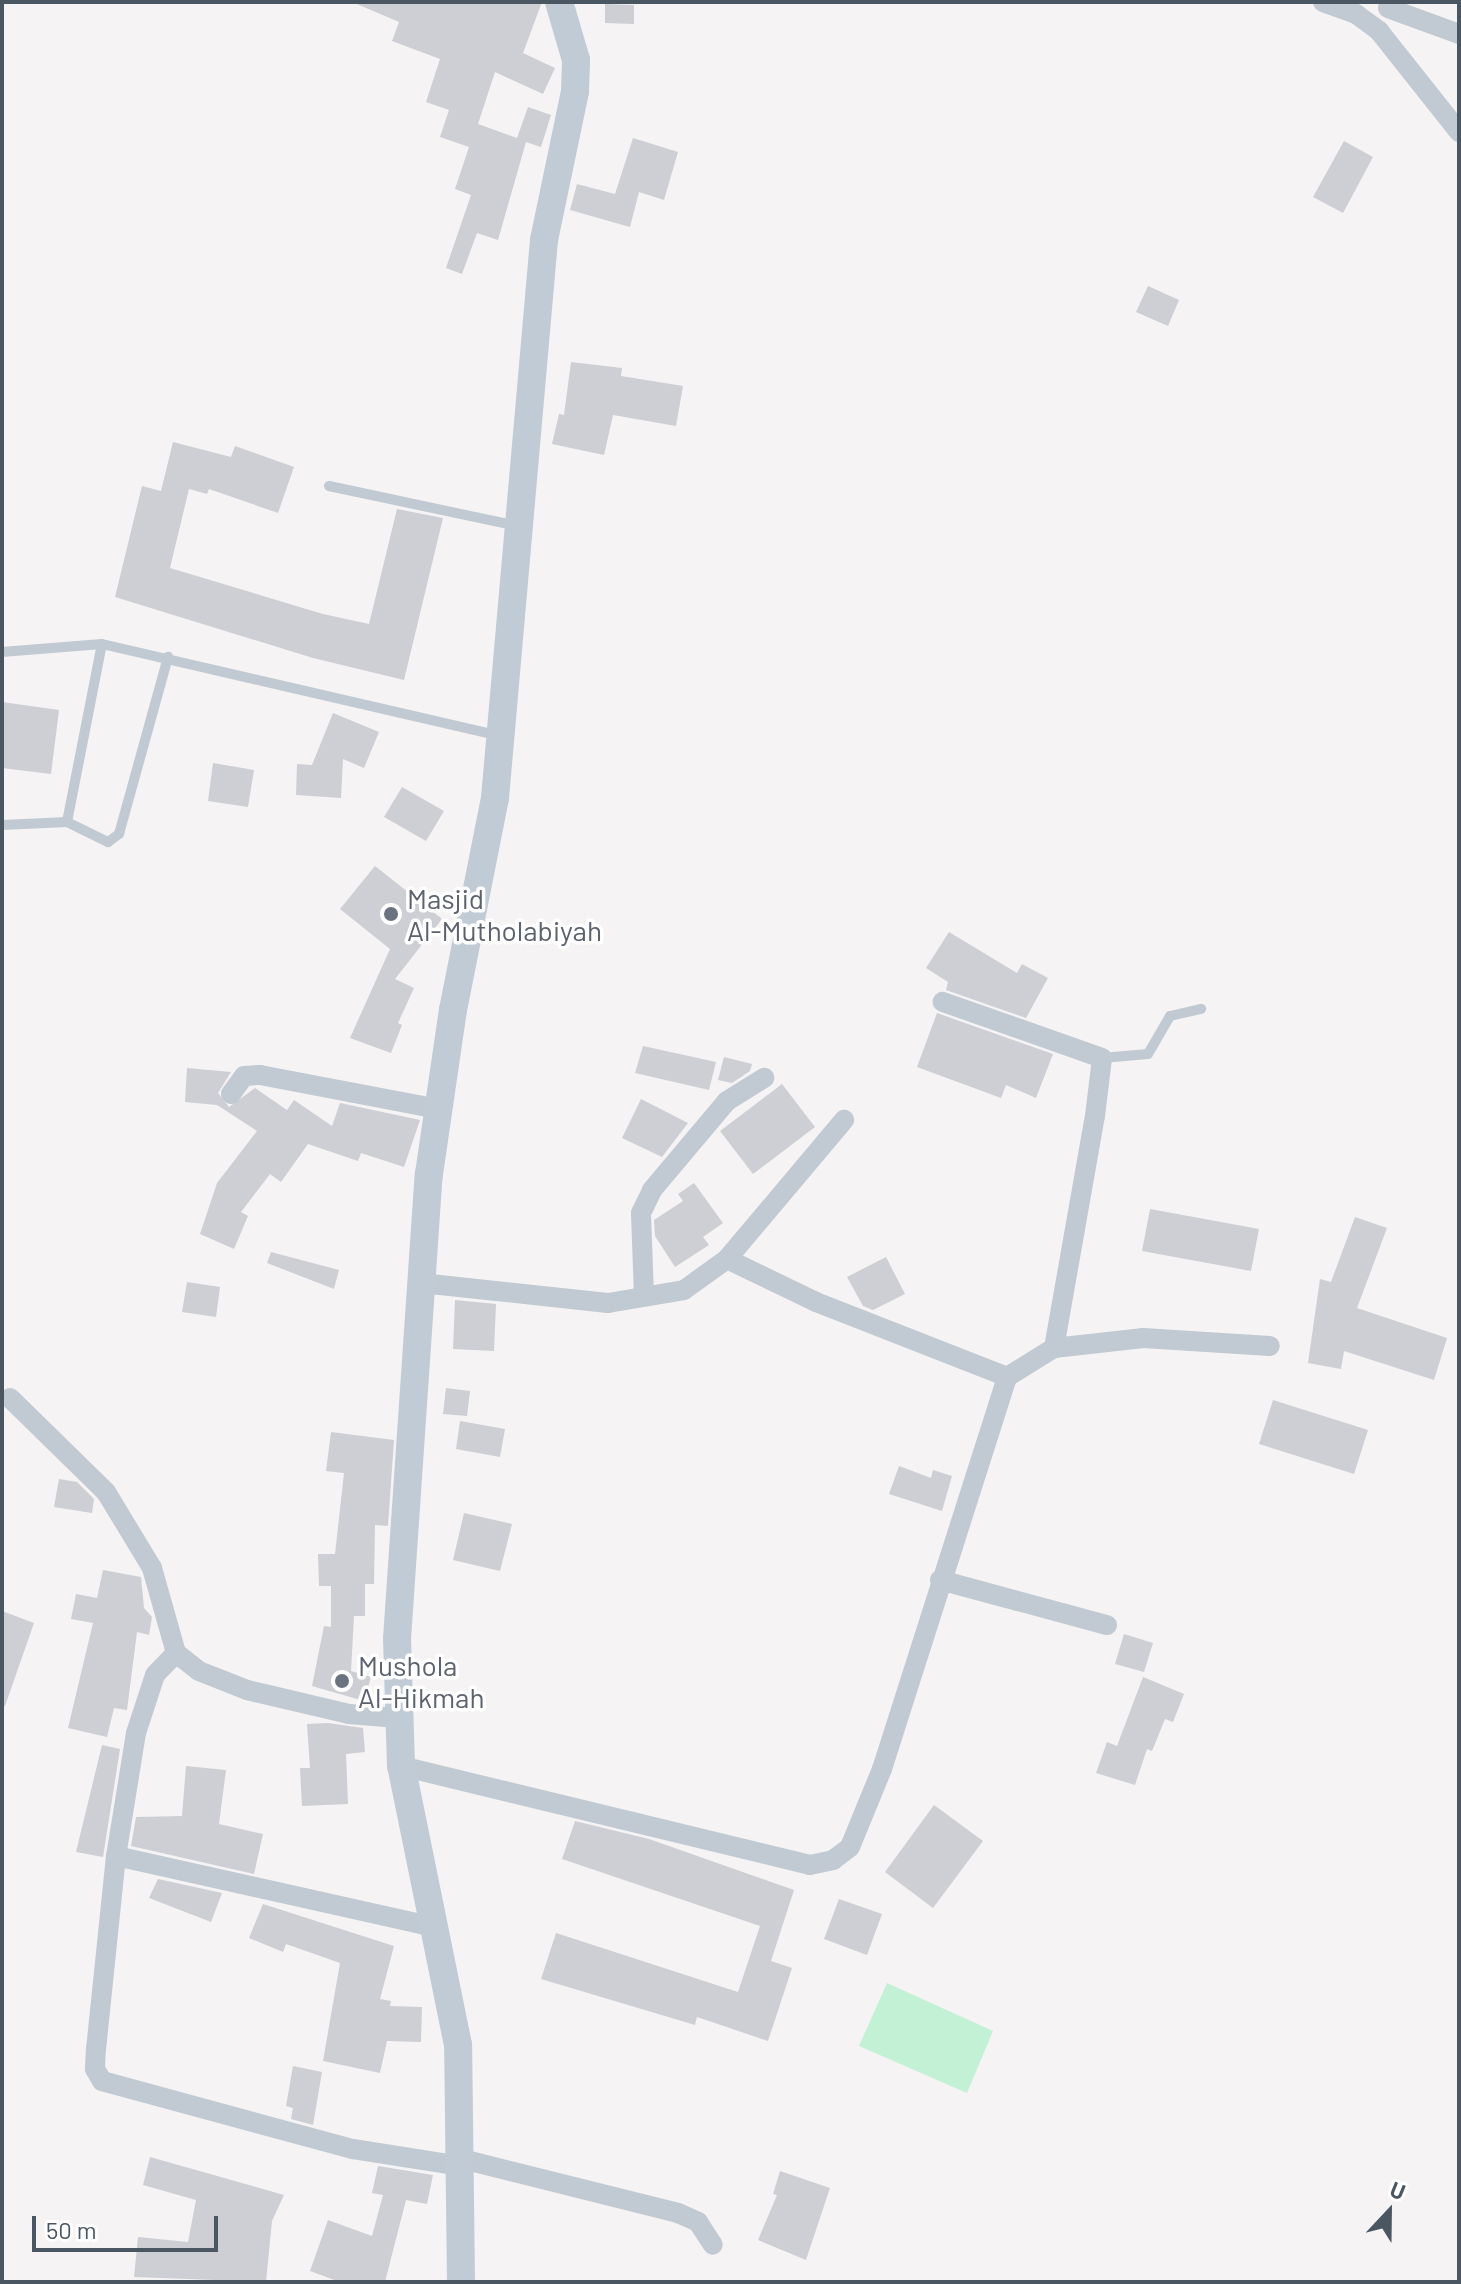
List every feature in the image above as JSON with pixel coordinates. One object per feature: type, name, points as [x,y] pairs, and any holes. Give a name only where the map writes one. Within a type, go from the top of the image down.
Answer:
[{"type":"street","points":[[461,2282],[462,2162],[458,2045],[401,1766],[397,1718],[400,1583],[421,1283],[438,1109],[503,736],[517,526],[544,240],[575,91],[576,60],[559,2]]},
{"type":"street","points":[[1323,2],[1356,14],[1379,31],[1459,132]]},
{"type":"street","points":[[1379,31],[1389,5],[1459,34]]},
{"type":"street","points":[[943,1002],[1102,1058],[1088,1170],[1054,1348]]},
{"type":"street","points":[[231,1094],[244,1076],[260,1075],[438,1109]]},
{"type":"street","points":[[644,1296],[641,1213],[652,1190],[727,1101],[764,1078]]},
{"type":"street","points":[[421,1283],[608,1303],[684,1290],[727,1259],[844,1120]]},
{"type":"street","points":[[727,1259],[816,1302],[1007,1377]]},
{"type":"street","points":[[401,1766],[810,1865],[833,1860],[850,1847],[882,1769],[1007,1377],[1054,1348],[1143,1338],[1270,1346]]},
{"type":"street","points":[[10,1398],[114,1503],[152,1568],[176,1653],[199,1671],[247,1690],[349,1714],[397,1718]]},
{"type":"street","points":[[940,1580],[1107,1625]]},
{"type":"street","points":[[176,1653],[155,1675],[136,1733],[116,1856],[96,2048],[95,2069],[102,2081],[353,2149],[462,2162],[678,2213],[698,2222],[713,2245]]},
{"type":"street","points":[[116,1856],[434,1927]]},
{"type":"lane","points":[[329,486],[517,526]]},
{"type":"lane","points":[[2,652],[102,644],[503,736]]},
{"type":"lane","points":[[67,822],[102,644]]},
{"type":"lane","points":[[2,825],[67,822],[108,842],[119,834],[168,657]]},
{"type":"lane","points":[[1102,1058],[1148,1054],[1170,1016],[1201,1009]]},
{"type":"green space","points":[[887,1983],[993,2031],[967,2093],[859,2046]]},
{"type":"building","points":[[352,2],[542,2],[523,53],[555,68],[543,94],[495,72],[478,124],[517,138],[528,107],[551,115],[541,147],[526,142],[498,240],[477,233],[462,274],[446,268],[471,195],[455,189],[469,147],[440,137],[449,110],[426,102],[440,59],[392,41],[399,22]]},
{"type":"building","points":[[605,4],[634,5],[634,24],[605,23]]},
{"type":"building","points":[[633,138],[678,152],[664,200],[639,192],[630,227],[570,210],[577,184],[615,194]]},
{"type":"building","points":[[1344,141],[1373,157],[1343,213],[1313,197]]},
{"type":"building","points":[[1148,286],[1179,300],[1168,326],[1136,312]]},
{"type":"building","points":[[571,362],[622,368],[621,376],[683,386],[676,426],[613,415],[604,455],[552,444],[559,414],[564,415]]},
{"type":"building","points":[[173,442],[231,457],[235,446],[294,467],[278,513],[209,489],[207,494],[189,489],[170,568],[323,614],[369,624],[397,509],[443,518],[404,680],[313,658],[115,597],[142,486],[161,491]]},
{"type":"building","points":[[2,702],[59,710],[51,774],[2,768]]},
{"type":"building","points":[[333,713],[379,732],[364,768],[343,759],[341,798],[296,795],[297,764],[312,765]]},
{"type":"building","points":[[213,763],[254,770],[248,807],[208,801]]},
{"type":"building","points":[[402,787],[444,811],[426,841],[384,817]]},
{"type":"building","points":[[375,866],[442,919],[395,979],[414,988],[398,1023],[402,1025],[391,1053],[350,1038],[390,949],[340,909]]},
{"type":"building","points":[[949,932],[1017,973],[1022,964],[1048,978],[1026,1018],[946,990],[948,982],[926,968]]},
{"type":"building","points":[[937,1013],[1053,1054],[1036,1098],[1006,1085],[1001,1098],[917,1067]]},
{"type":"building","points":[[643,1046],[716,1062],[709,1090],[635,1073]]},
{"type":"building","points":[[724,1057],[752,1064],[750,1071],[732,1083],[718,1080]]},
{"type":"building","points":[[187,1068],[231,1072],[218,1093],[229,1107],[255,1088],[287,1110],[294,1100],[332,1126],[340,1103],[420,1120],[404,1167],[361,1153],[358,1161],[308,1144],[281,1182],[270,1174],[241,1212],[248,1216],[234,1249],[200,1234],[217,1183],[257,1131],[217,1105],[185,1102]]},
{"type":"building","points":[[782,1084],[815,1127],[753,1174],[720,1131]]},
{"type":"building","points":[[641,1099],[688,1123],[662,1157],[622,1138]]},
{"type":"building","points":[[694,1183],[723,1223],[703,1237],[709,1245],[675,1267],[655,1236],[654,1220],[683,1201],[678,1194]]},
{"type":"building","points":[[1150,1209],[1259,1229],[1251,1271],[1142,1251]]},
{"type":"building","points":[[1355,1217],[1387,1228],[1357,1308],[1447,1338],[1434,1380],[1344,1351],[1341,1369],[1308,1363],[1320,1279],[1331,1282]]},
{"type":"building","points":[[271,1252],[339,1270],[334,1289],[267,1263]]},
{"type":"building","points":[[886,1257],[905,1294],[873,1310],[863,1306],[847,1277]]},
{"type":"building","points":[[187,1282],[220,1287],[216,1317],[182,1312]]},
{"type":"building","points":[[455,1300],[496,1304],[494,1351],[453,1349]]},
{"type":"building","points":[[446,1388],[470,1391],[467,1416],[443,1414]]},
{"type":"building","points":[[1273,1400],[1368,1430],[1354,1474],[1259,1444]]},
{"type":"building","points":[[460,1421],[505,1429],[500,1457],[456,1449]]},
{"type":"building","points":[[331,1432],[394,1440],[388,1526],[375,1525],[374,1584],[365,1584],[365,1616],[354,1616],[351,1671],[371,1677],[364,1701],[312,1686],[324,1626],[331,1627],[331,1586],[319,1586],[318,1554],[335,1554],[344,1473],[326,1471]]},
{"type":"building","points":[[899,1466],[931,1478],[933,1470],[952,1476],[942,1511],[889,1494]]},
{"type":"building","points":[[59,1479],[77,1482],[94,1499],[92,1513],[54,1507]]},
{"type":"building","points":[[464,1513],[512,1524],[500,1571],[453,1560]]},
{"type":"building","points":[[103,1570],[141,1577],[144,1608],[152,1617],[149,1635],[137,1632],[127,1710],[114,1708],[107,1737],[68,1728],[93,1623],[71,1619],[76,1594],[97,1598]]},
{"type":"building","points":[[2,1611],[34,1623],[5,1706],[2,1706]]},
{"type":"building","points":[[1124,1634],[1153,1643],[1144,1672],[1115,1664]]},
{"type":"building","points":[[1143,1677],[1184,1694],[1173,1722],[1165,1719],[1152,1751],[1147,1749],[1135,1785],[1096,1773],[1107,1742],[1117,1746]]},
{"type":"building","points":[[328,1723],[363,1728],[365,1752],[346,1754],[348,1804],[302,1806],[300,1768],[310,1768],[307,1724]]},
{"type":"building","points":[[102,1745],[120,1749],[103,1857],[76,1852]]},
{"type":"building","points":[[186,1766],[226,1770],[219,1824],[263,1834],[254,1874],[131,1846],[136,1817],[182,1816]]},
{"type":"building","points":[[934,1805],[983,1841],[933,1908],[885,1872]]},
{"type":"building","points":[[575,1821],[649,1839],[794,1890],[771,1961],[792,1968],[768,2041],[697,2017],[695,2025],[541,1979],[556,1933],[738,1992],[760,1926],[562,1859]]},
{"type":"building","points":[[158,1879],[222,1893],[211,1922],[149,1898]]},
{"type":"building","points":[[839,1899],[882,1914],[867,1955],[824,1939]]},
{"type":"building","points":[[263,1904],[394,1946],[380,1999],[391,2001],[390,2006],[422,2007],[421,2042],[387,2041],[380,2073],[323,2061],[340,1963],[286,1944],[283,1952],[249,1938]]},
{"type":"building","points":[[293,2066],[322,2072],[313,2125],[291,2119],[293,2108],[286,2106]]},
{"type":"building","points":[[150,2157],[284,2195],[272,2221],[266,2282],[134,2277],[138,2237],[188,2242],[196,2200],[143,2185]]},
{"type":"building","points":[[378,2166],[433,2175],[427,2204],[406,2200],[385,2282],[340,2282],[310,2271],[328,2220],[372,2236],[383,2195],[372,2193]]},
{"type":"building","points":[[780,2171],[830,2188],[806,2260],[758,2240],[777,2195],[773,2194]]},
{"type":"place","name":"Masjid Al-Mutholabiyah","points":[[391,914]]},
{"type":"place","name":"Mushola Al-Hikmah","points":[[342,1681]]}]
